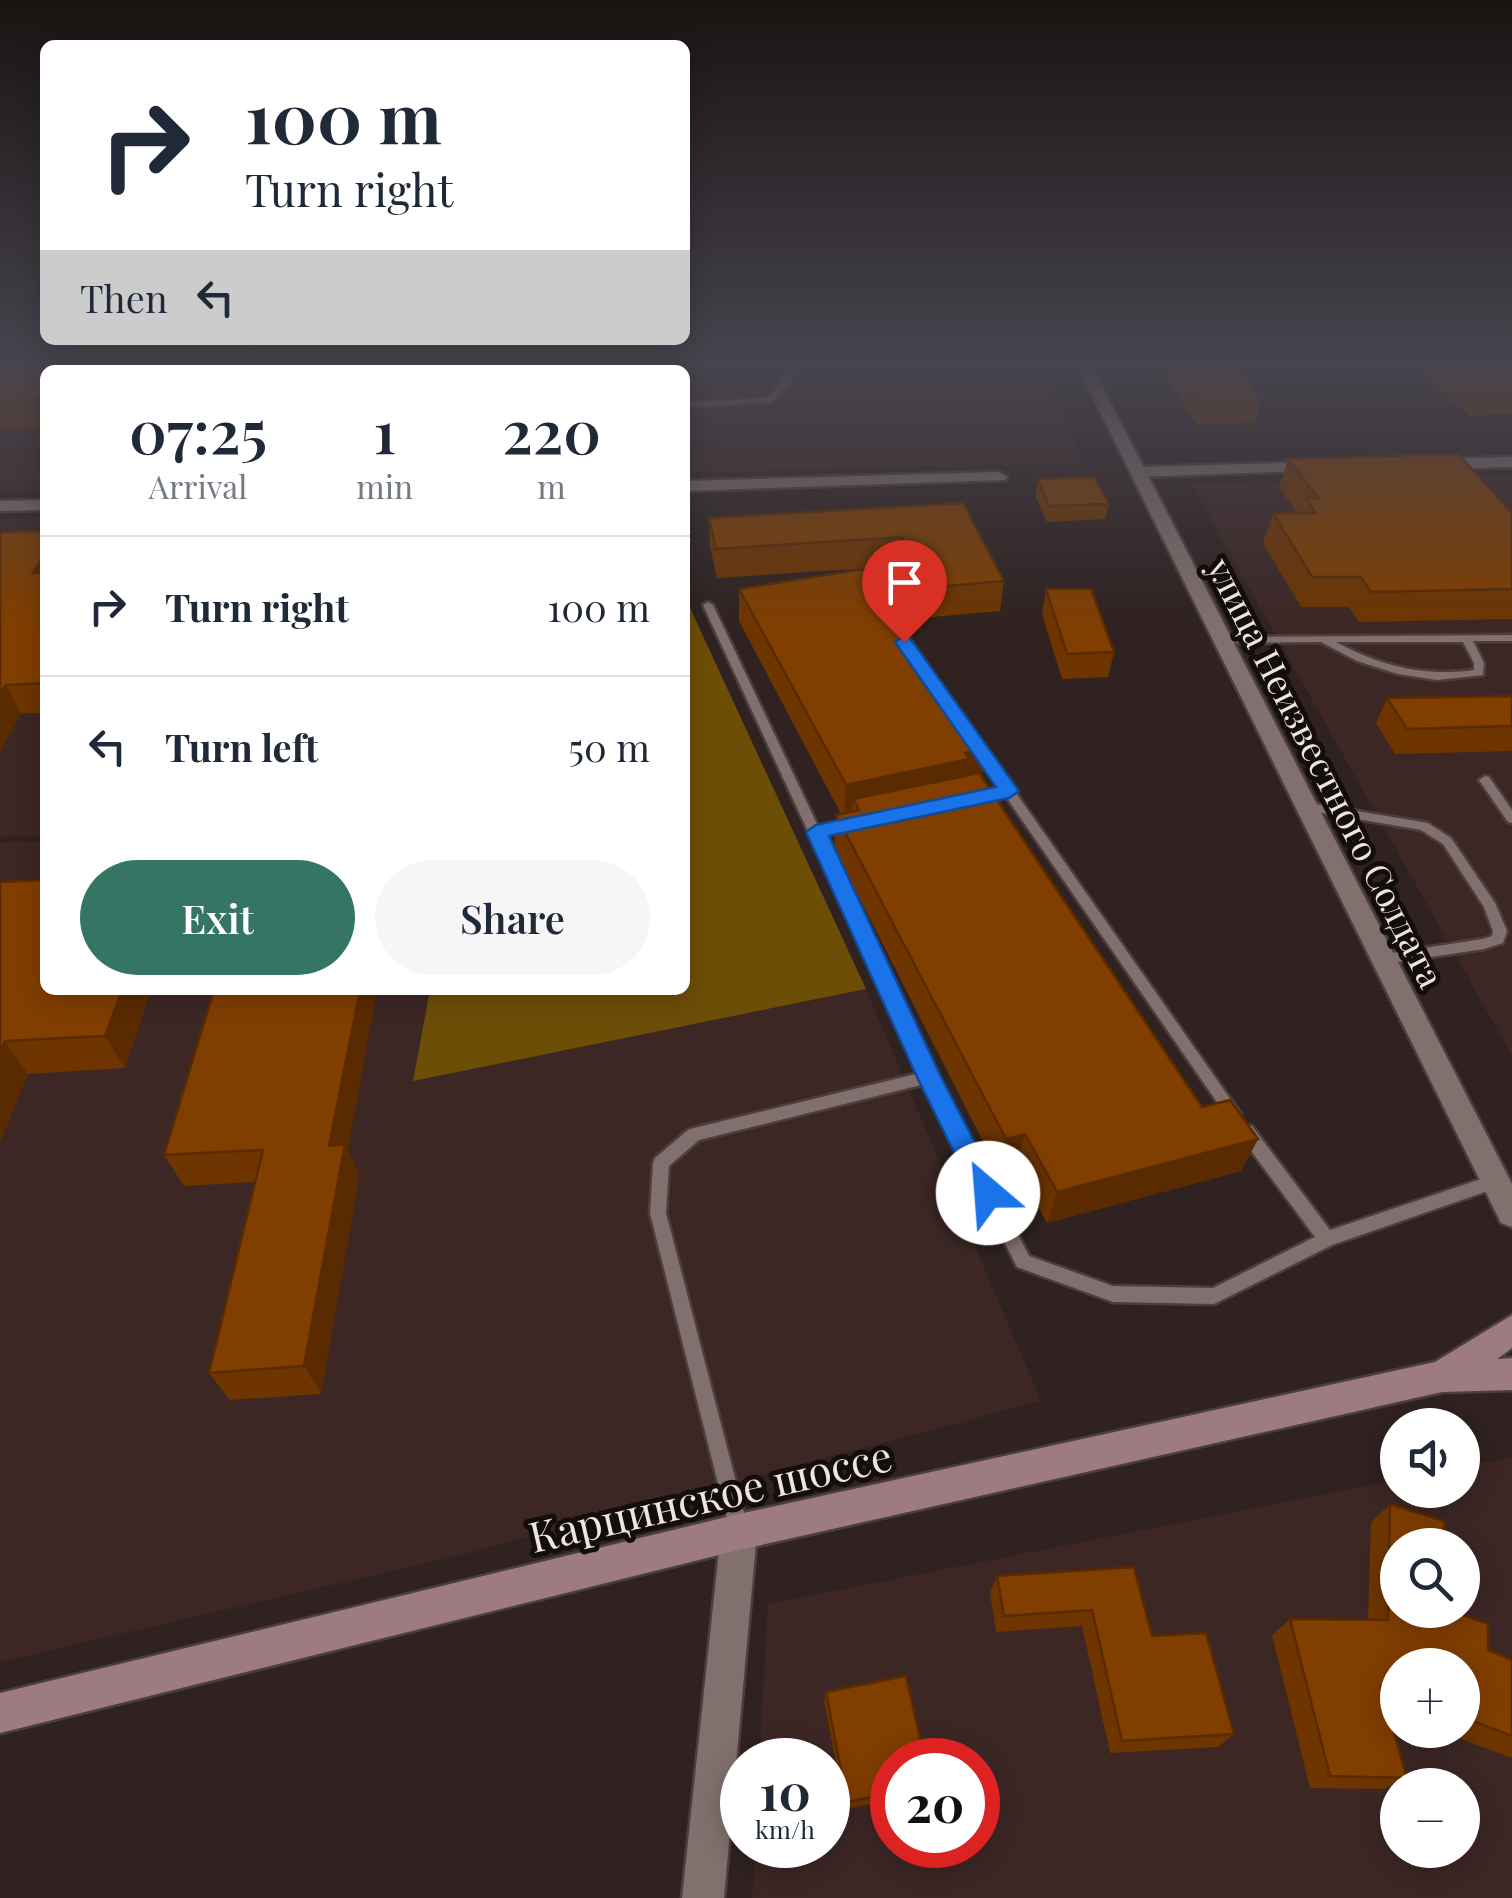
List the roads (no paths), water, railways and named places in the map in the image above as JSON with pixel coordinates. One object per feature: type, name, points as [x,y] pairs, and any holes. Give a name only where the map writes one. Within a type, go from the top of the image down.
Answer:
[{"type":"main road","name":"Карцинское шоссе","points":[[1442,1376],[1512,1330]]},
{"type":"main road","name":"Карцинское шоссе","points":[[0,1713],[739,1532],[1442,1376],[1512,1374]]},
{"type":"street","name":"улица Неизвестного Солдата","points":[[1127,450],[1512,1214]]},
{"type":"street","points":[[1414,464],[1512,462]]},
{"type":"street","points":[[1138,472],[1335,466]]},
{"type":"street","points":[[690,486],[999,477]]},
{"type":"street","points":[[0,506],[40,505]]},
{"type":"street","points":[[704,1898],[739,1532]]},
{"type":"lane","points":[[708,604],[929,1077],[1024,1262],[1113,1294],[1214,1296],[1327,1240],[1497,1181]]},
{"type":"lane","points":[[1323,639],[1376,668],[1422,677],[1479,673],[1479,663],[1466,638]]},
{"type":"lane","points":[[1224,640],[1512,638]]},
{"type":"lane","points":[[964,727],[1219,1095],[1327,1240]]},
{"type":"lane","points":[[1485,780],[1512,819]]},
{"type":"lane","points":[[990,795],[1009,791]]},
{"type":"lane","points":[[1309,807],[1424,826],[1447,841],[1490,906],[1500,930],[1498,939],[1484,944],[1386,959]]},
{"type":"lane","points":[[816,832],[836,828]]},
{"type":"lane","points":[[739,1532],[658,1213],[661,1163],[694,1135],[929,1077]]}]
